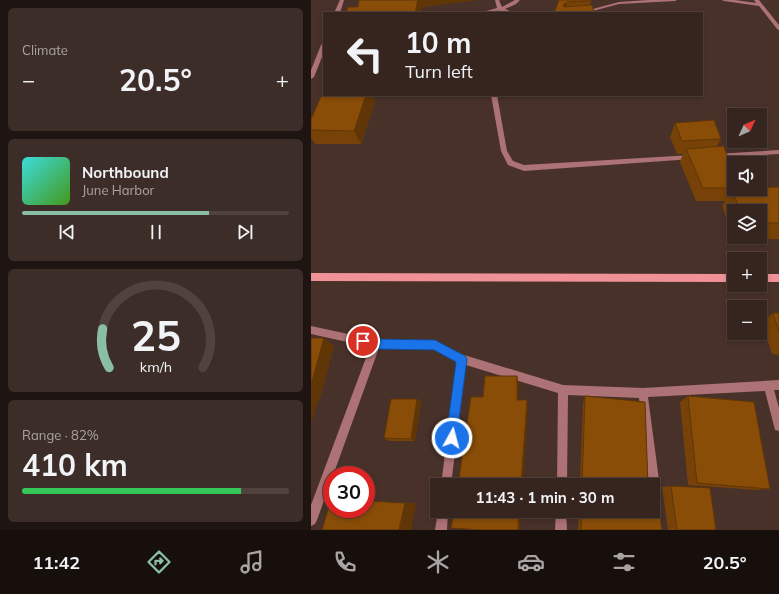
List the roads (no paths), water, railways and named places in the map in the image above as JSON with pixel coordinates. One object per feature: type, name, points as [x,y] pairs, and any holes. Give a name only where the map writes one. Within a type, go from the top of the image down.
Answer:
[{"type":"main road","points":[[311,277],[727,278]]},
{"type":"main road","points":[[767,278],[779,278]]},
{"type":"street","points":[[337,12],[343,0]]},
{"type":"street","points":[[497,0],[500,9]]},
{"type":"street","points":[[486,12],[500,9],[513,4],[518,0]]},
{"type":"street","points":[[578,12],[589,11],[619,3],[675,0]]},
{"type":"street","points":[[724,0],[760,5]]},
{"type":"street","points":[[756,0],[779,28]]},
{"type":"street","points":[[500,9],[508,12]]},
{"type":"street","points":[[311,76],[323,47]]},
{"type":"street","points":[[494,96],[504,151],[510,163],[524,168],[699,157]]},
{"type":"street","points":[[707,156],[779,152]]},
{"type":"street","points":[[311,330],[376,344],[435,345],[462,359],[563,390],[643,393],[779,385]]},
{"type":"street","points":[[311,520],[376,344]]},
{"type":"street","points":[[447,478],[462,359]]},
{"type":"street","points":[[768,385],[779,426]]},
{"type":"street","points":[[562,478],[563,390]]},
{"type":"street","points":[[643,393],[654,478]]},
{"type":"street","points":[[441,530],[442,518]]},
{"type":"street","points":[[561,518],[561,530]]}]
